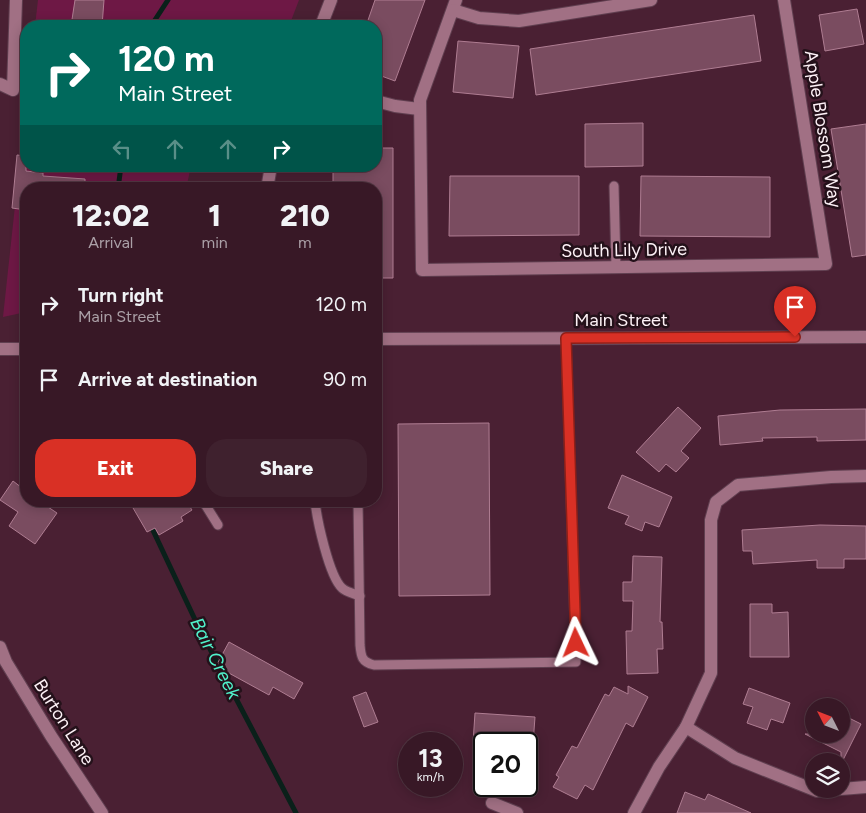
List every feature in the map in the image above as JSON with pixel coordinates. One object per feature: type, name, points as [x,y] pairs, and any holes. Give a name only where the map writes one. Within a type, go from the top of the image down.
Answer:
[{"type":"street","points":[[0,84],[13,90],[16,0]]},
{"type":"street","points":[[323,20],[331,0]]},
{"type":"street","points":[[382,103],[419,109],[424,87],[455,5],[479,18],[519,21],[651,0]]},
{"type":"street","name":"Apple Blossom Way","points":[[784,0],[826,264]]},
{"type":"street","name":"South Lily Drive","points":[[419,109],[422,270],[826,264]]},
{"type":"street","name":"Main Street","points":[[382,339],[866,337]]},
{"type":"street","points":[[0,349],[20,349]]},
{"type":"street","points":[[634,813],[659,767],[686,727],[711,673],[711,520],[716,502],[738,485],[866,476]]},
{"type":"street","name":"Burton Lane","points":[[0,647],[6,662],[46,728],[102,813]]},
{"type":"street","points":[[686,727],[735,758],[817,791],[866,787]]},
{"type":"street","points":[[492,803],[517,813]]},
{"type":"lane","points":[[614,186],[616,267]]},
{"type":"lane","points":[[358,507],[361,657],[366,663],[576,662],[566,338]]},
{"type":"lane","points":[[207,507],[218,525]]},
{"type":"lane","points":[[313,507],[333,573],[342,589],[360,596]]},
{"type":"lane","points":[[315,507],[316,514]]},
{"type":"shaded area","points":[[38,0],[299,0],[291,20],[36,20]]},
{"type":"shaded area","points":[[20,160],[20,172],[190,172],[188,182],[20,182],[20,313],[3,317]]},
{"type":"building","points":[[75,0],[104,0],[102,20],[72,20]]},
{"type":"building","points":[[375,0],[425,0],[395,81],[382,76],[382,20],[368,20]]},
{"type":"building","points":[[857,9],[864,44],[825,51],[819,15]]},
{"type":"building","points":[[754,15],[761,61],[536,95],[530,49]]},
{"type":"building","points":[[458,41],[519,46],[513,98],[453,92]]},
{"type":"building","points":[[643,123],[643,166],[585,167],[585,124]]},
{"type":"building","points":[[866,124],[866,255],[852,257],[831,129]]},
{"type":"building","points":[[382,148],[393,148],[393,278],[382,278],[382,182],[333,182],[333,172],[382,172]]},
{"type":"building","points":[[17,155],[20,155],[20,172],[34,172],[43,173],[43,176],[85,179],[85,182],[20,182],[20,209],[12,208]]},
{"type":"building","points":[[450,176],[579,176],[579,235],[449,236]]},
{"type":"building","points":[[641,176],[770,177],[770,237],[640,236]]},
{"type":"building","points":[[678,407],[701,428],[681,451],[689,458],[676,472],[666,464],[659,472],[636,452]]},
{"type":"building","points":[[866,409],[866,440],[817,441],[817,437],[762,438],[763,441],[720,445],[718,416],[780,410]]},
{"type":"building","points":[[489,423],[490,595],[399,596],[398,424]]},
{"type":"building","points":[[622,475],[672,497],[659,527],[645,522],[642,531],[625,524],[629,516],[608,508]]},
{"type":"building","points":[[13,481],[20,486],[20,507],[48,507],[57,513],[35,544],[9,526],[18,512],[0,500]]},
{"type":"building","points":[[132,507],[190,507],[192,510],[181,517],[183,521],[159,535],[155,528],[147,532]]},
{"type":"building","points":[[820,525],[866,526],[866,559],[844,559],[844,568],[817,568],[817,560],[753,564],[752,551],[743,551],[742,530]]},
{"type":"building","points":[[633,556],[662,557],[660,622],[662,622],[663,649],[657,649],[658,673],[627,674],[626,631],[632,631],[633,601],[623,601],[623,582],[632,582]]},
{"type":"building","points":[[750,604],[772,604],[772,613],[788,612],[789,657],[750,657]]},
{"type":"building","points":[[229,642],[303,683],[294,699],[273,687],[269,695],[216,666]]},
{"type":"building","points":[[628,686],[648,697],[633,727],[626,723],[593,790],[585,785],[577,799],[553,787],[559,777],[556,775],[572,746],[577,748],[605,694],[609,696],[614,687],[628,694]]},
{"type":"building","points":[[749,688],[790,703],[783,723],[771,719],[767,730],[747,723],[753,707],[743,704]]},
{"type":"building","points":[[366,692],[378,722],[364,727],[353,697]]},
{"type":"building","points":[[475,713],[535,717],[534,732],[474,732]]},
{"type":"building","points":[[850,718],[861,724],[846,753],[823,743],[850,743]]},
{"type":"building","points":[[685,792],[705,800],[708,794],[751,813],[677,813]]},
{"type":"waterway","name":"Bair Creek","points":[[155,20],[168,0]]},
{"type":"waterway","name":"Bair Creek","points":[[119,182],[120,172]]},
{"type":"waterway","name":"Bair Creek","points":[[150,524],[198,626],[296,813]]},
{"type":"route","points":[[576,643],[566,338],[795,337]]}]
